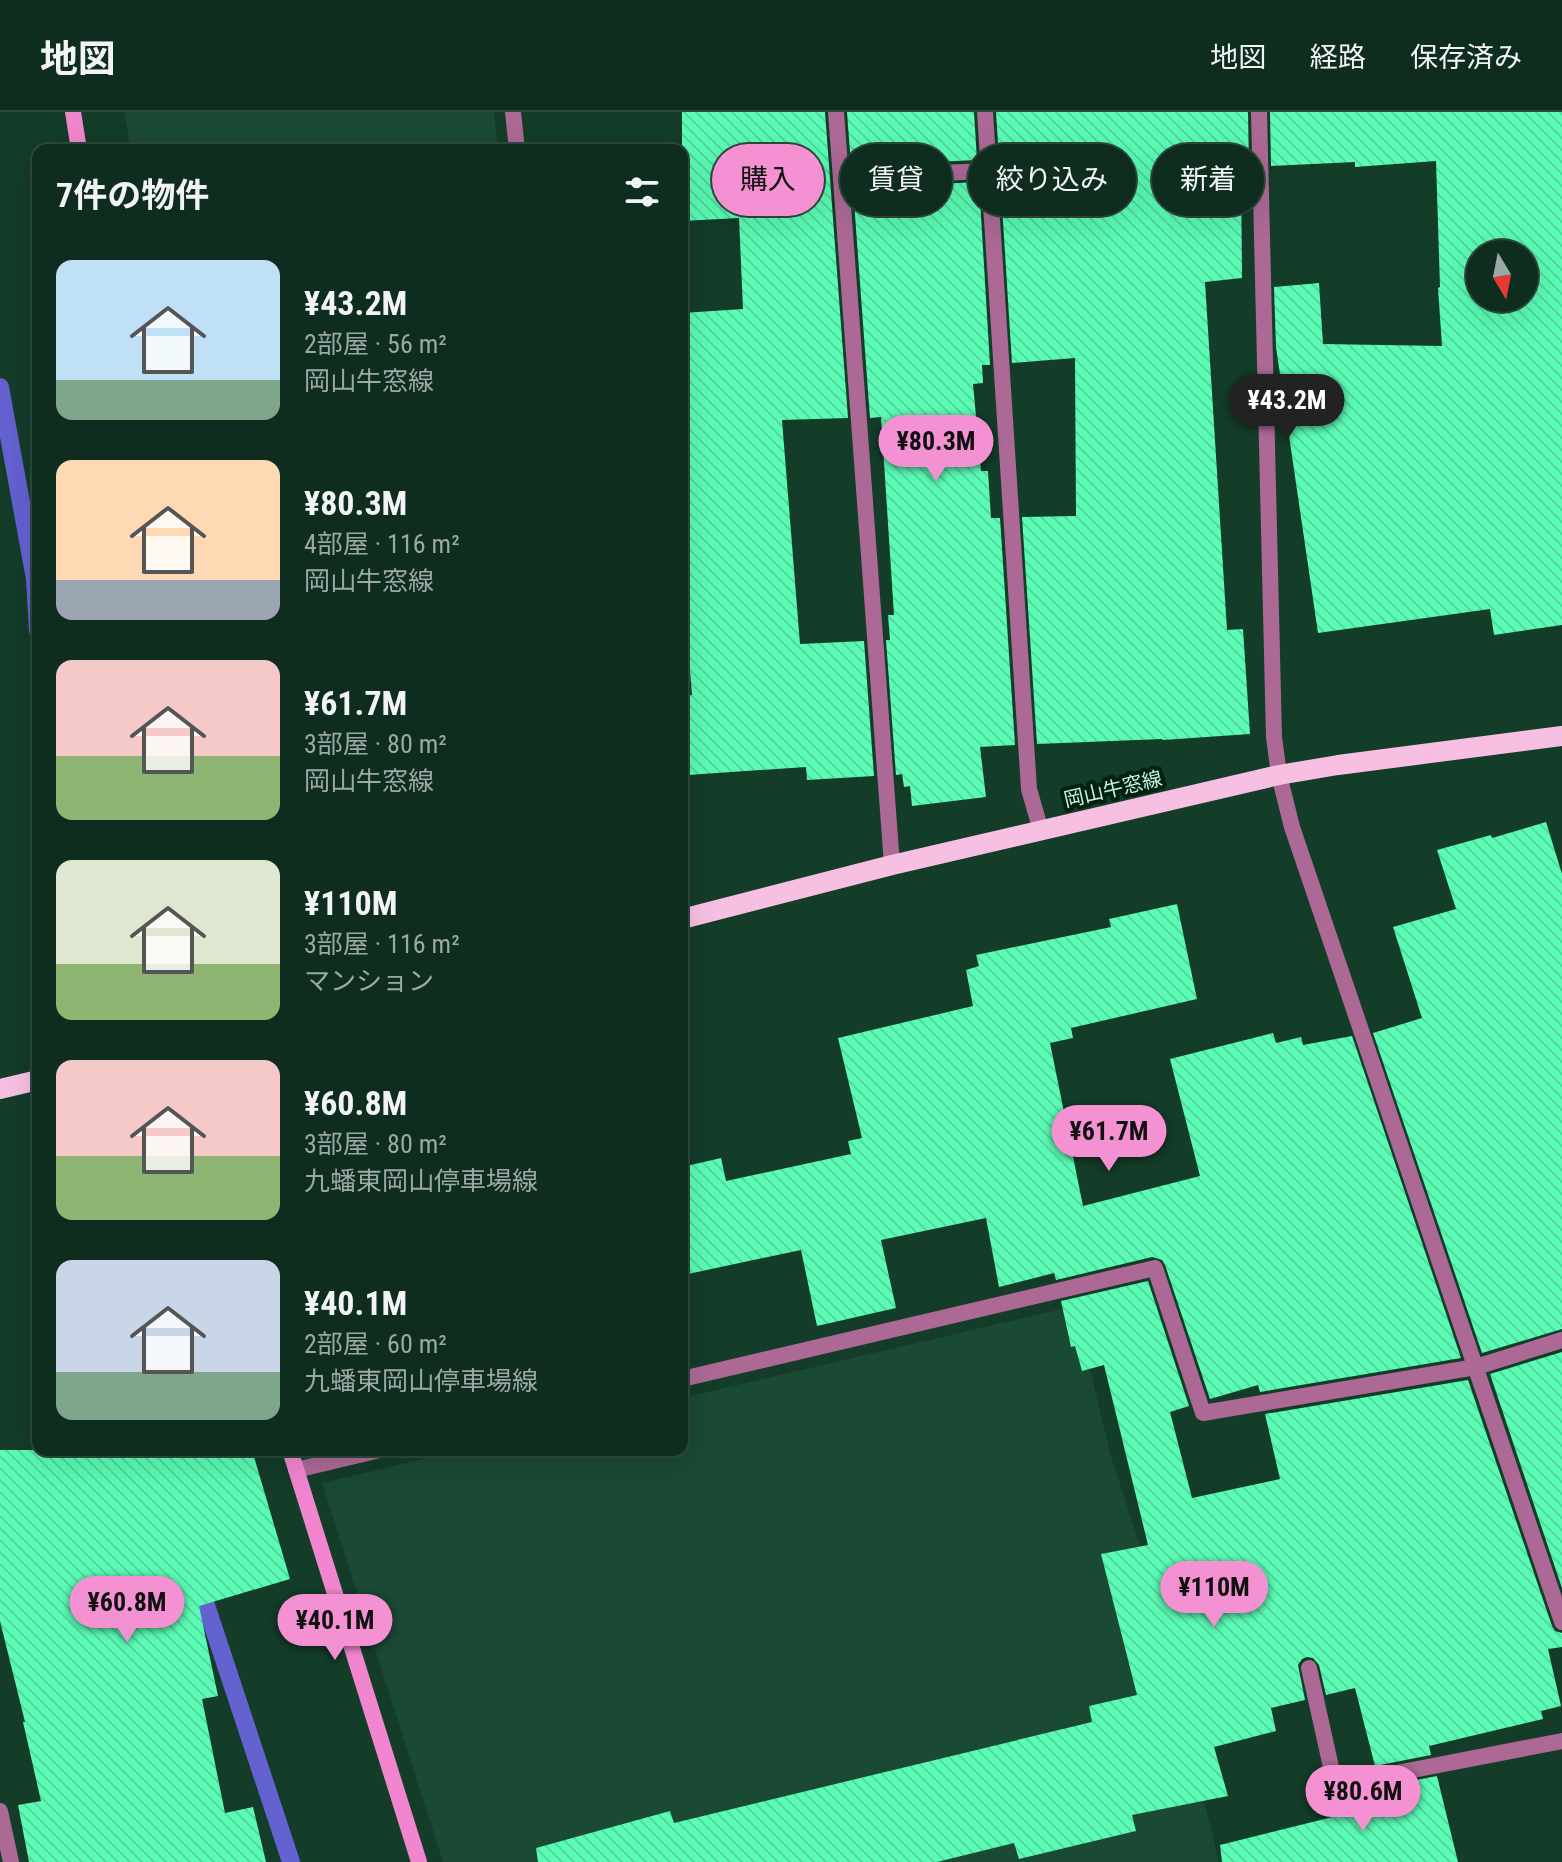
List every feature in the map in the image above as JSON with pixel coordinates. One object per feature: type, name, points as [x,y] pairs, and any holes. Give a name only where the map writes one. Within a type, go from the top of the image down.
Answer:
[{"type":"main road","points":[[73,112],[78,144]]},
{"type":"main road","name":"岡山牛窓線","points":[[688,917],[892,865],[1279,775],[1562,736]]},
{"type":"main road","points":[[0,1089],[32,1081]]},
{"type":"main road","points":[[292,1456],[419,1862]]},
{"type":"street","points":[[513,112],[516,144]]},
{"type":"street","points":[[836,112],[840,164]]},
{"type":"street","points":[[985,112],[987,144]]},
{"type":"street","points":[[1259,112],[1274,737],[1279,775],[1292,827],[1562,1622]]},
{"type":"street","points":[[844,216],[892,865]]},
{"type":"street","points":[[992,216],[1029,789],[1041,831]]},
{"type":"street","points":[[688,1378],[1155,1268],[1203,1413],[1476,1367],[1562,1340]]},
{"type":"street","points":[[296,1470],[355,1456]]},
{"type":"street","points":[[1309,1668],[1335,1785],[1562,1741]]},
{"type":"street","points":[[0,1811],[11,1862]]},
{"type":"shaded area","points":[[124,112],[494,112],[497,144],[130,144]]},
{"type":"shaded area","points":[[1075,1306],[1110,1453],[1149,1574],[1219,1862],[443,1862],[322,1483],[436,1456],[688,1456],[688,1397]]},
{"type":"building","points":[[682,112],[825,112],[848,418],[782,420],[800,644],[864,641],[874,776],[807,780],[806,767],[688,775],[688,695],[692,695],[688,647],[688,313],[743,309],[739,218],[688,221],[688,144],[682,144]]},
{"type":"building","points":[[847,112],[974,112],[976,144],[968,144],[968,160],[952,161],[952,144],[849,144]]},
{"type":"building","points":[[996,112],[1248,112],[1249,144],[1152,144],[1152,216],[1241,216],[1242,278],[1205,282],[1227,630],[1243,629],[1250,734],[1037,744],[1022,517],[1076,516],[1075,358],[1012,363],[1003,216],[1136,216],[1136,144],[998,144]]},
{"type":"building","points":[[1270,112],[1562,112],[1562,625],[1494,635],[1490,609],[1318,633],[1276,347],[1274,287],[1319,283],[1323,344],[1442,346],[1436,161],[1355,167],[1355,162],[1271,166]]},
{"type":"building","points":[[952,183],[968,183],[968,216],[981,216],[990,365],[982,365],[983,383],[973,384],[981,471],[988,471],[991,518],[1000,518],[1015,745],[980,747],[986,797],[912,806],[910,786],[904,787],[902,774],[896,775],[886,640],[890,640],[888,615],[894,615],[881,417],[870,418],[855,216],[952,216]]},
{"type":"building","points":[[1546,822],[1562,874],[1562,1329],[1482,1353],[1373,1033],[1422,1018],[1393,927],[1456,909],[1437,850]]},
{"type":"building","points":[[1177,904],[1197,999],[1071,1028],[1073,1038],[1050,1043],[1083,1206],[1200,1176],[1170,1059],[1273,1033],[1276,1043],[1301,1037],[1303,1045],[1352,1036],[1461,1358],[1260,1392],[1258,1385],[1210,1399],[1162,1260],[1152,1257],[1056,1280],[1054,1273],[999,1287],[986,1218],[881,1240],[896,1308],[817,1326],[801,1250],[688,1274],[688,1166],[721,1158],[726,1181],[851,1154],[848,1141],[862,1138],[838,1038],[973,1006],[966,970],[979,966],[976,955],[1111,927],[1109,919]]},
{"type":"building","points":[[1148,1281],[1189,1406],[1170,1412],[1192,1498],[1280,1479],[1265,1414],[1468,1380],[1552,1626],[1562,1633],[1562,1647],[1548,1649],[1561,1706],[1541,1711],[1543,1719],[1429,1746],[1431,1755],[1375,1766],[1355,1688],[1326,1695],[1319,1665],[1313,1658],[1307,1657],[1298,1665],[1305,1700],[1271,1708],[1276,1731],[1214,1747],[1228,1796],[1132,1815],[1136,1831],[1019,1859],[1014,1843],[937,1862],[538,1862],[536,1848],[670,1811],[674,1823],[1092,1722],[1089,1706],[1137,1695],[1101,1554],[1148,1545],[1104,1365],[1082,1371],[1075,1346],[1071,1347],[1061,1301]]},
{"type":"building","points":[[1562,1352],[1562,1588],[1490,1374]]},
{"type":"building","points":[[0,1450],[32,1450],[32,1456],[254,1456],[290,1579],[199,1606],[218,1696],[202,1699],[225,1813],[253,1807],[266,1862],[29,1862],[18,1805],[41,1801],[0,1621]]},
{"type":"building","points":[[1437,1776],[1458,1862],[1222,1862],[1220,1845],[1385,1804],[1381,1787]]},
{"type":"waterway","points":[[0,387],[32,563]]},
{"type":"waterway","points":[[199,1584],[291,1862]]}]
